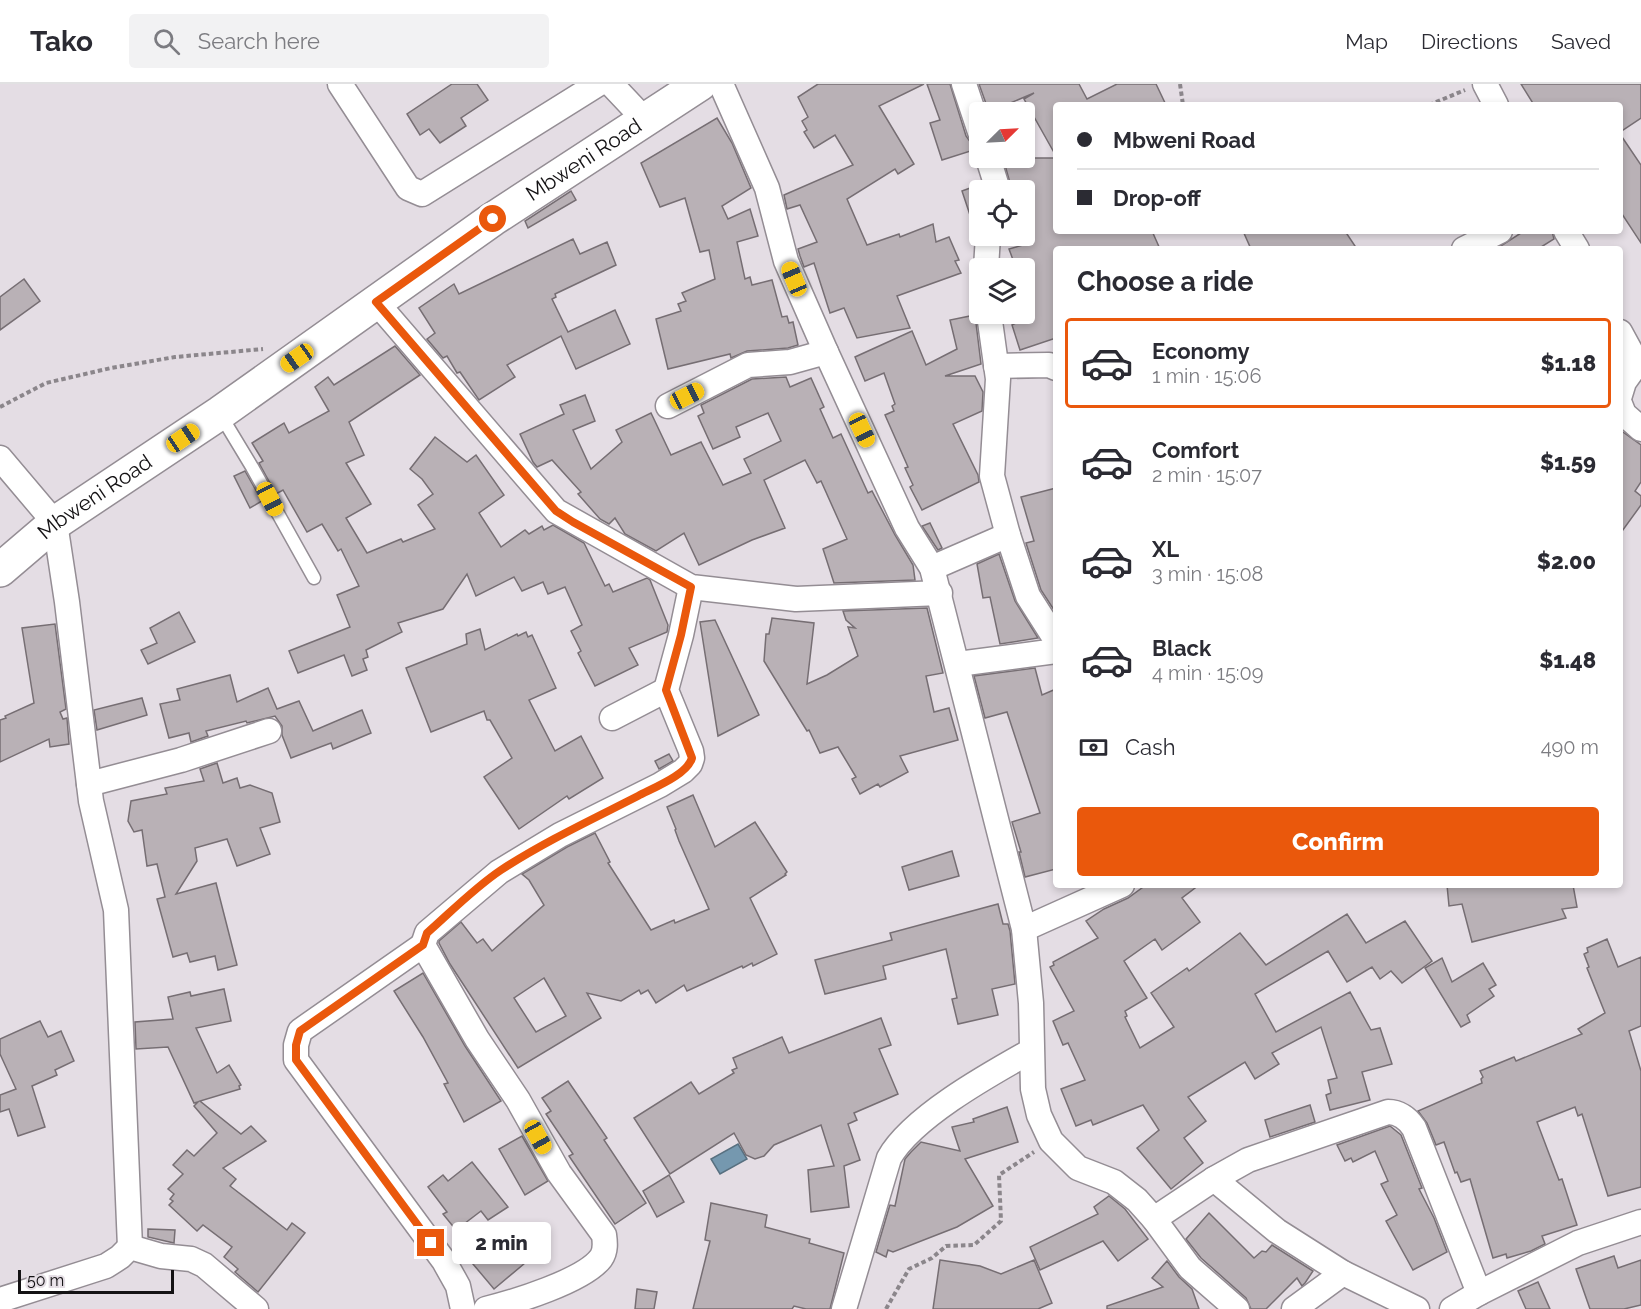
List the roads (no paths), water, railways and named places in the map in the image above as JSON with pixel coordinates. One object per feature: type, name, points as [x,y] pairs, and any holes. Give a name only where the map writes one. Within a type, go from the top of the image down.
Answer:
[{"type":"street","points":[[340,84],[408,188],[422,194],[598,84]]},
{"type":"street","points":[[611,84],[645,120]]},
{"type":"street","name":"Mbweni Road","points":[[0,570],[55,523],[220,413],[493,219],[700,84]]},
{"type":"street","points":[[721,84],[767,188],[786,261],[907,528],[932,568],[940,593],[971,726],[1024,929],[1031,1003],[1033,1089],[1039,1115],[1051,1141],[1078,1168],[1114,1182],[1137,1200],[1190,1268],[1237,1309]]},
{"type":"street","points":[[964,84],[970,102]]},
{"type":"street","points":[[1477,86],[1493,102]]},
{"type":"street","points":[[1470,246],[1494,234]]},
{"type":"street","points":[[376,302],[556,511],[691,587],[796,599],[940,593]]},
{"type":"street","points":[[990,324],[998,379],[992,476],[1028,596],[1053,635]]},
{"type":"street","points":[[1623,338],[1632,354],[1634,368],[1623,385]]},
{"type":"street","points":[[668,406],[748,365],[790,362],[826,352]]},
{"type":"street","points":[[996,366],[1053,367]]},
{"type":"street","points":[[1623,414],[1641,429]]},
{"type":"street","points":[[0,458],[55,523],[91,801],[116,910],[129,1247],[120,1257],[106,1266],[0,1300]]},
{"type":"street","points":[[932,568],[1008,535]]},
{"type":"street","points":[[462,1309],[458,1286],[444,1261],[296,1060],[296,1045],[300,1031],[423,945],[427,933],[498,872],[560,835],[660,785],[690,764],[691,751],[666,690],[691,587]]},
{"type":"street","points":[[958,664],[1053,651]]},
{"type":"street","points":[[612,718],[666,690]]},
{"type":"street","points":[[89,784],[181,760],[269,730]]},
{"type":"street","points":[[1024,929],[1115,888]]},
{"type":"street","points":[[423,945],[477,1039],[518,1100],[558,1173],[604,1235],[605,1246],[601,1258],[577,1278],[512,1303],[486,1309]]},
{"type":"street","points":[[844,1309],[889,1158],[896,1145],[924,1119],[991,1073],[1032,1051]]},
{"type":"street","points":[[1154,1219],[1214,1179],[1248,1160],[1393,1112],[1405,1118],[1414,1128],[1479,1293]]},
{"type":"street","points":[[1214,1179],[1277,1231],[1343,1273],[1417,1309]]},
{"type":"street","points":[[1452,1309],[1578,1243],[1641,1222]]},
{"type":"street","points":[[129,1247],[161,1256],[191,1259],[204,1265],[256,1309]]},
{"type":"street","points":[[1294,1309],[1343,1273]]},
{"type":"lane","points":[[220,413],[314,578]]},
{"type":"water","points":[[738,1144],[747,1159],[720,1174],[711,1159]]}]
